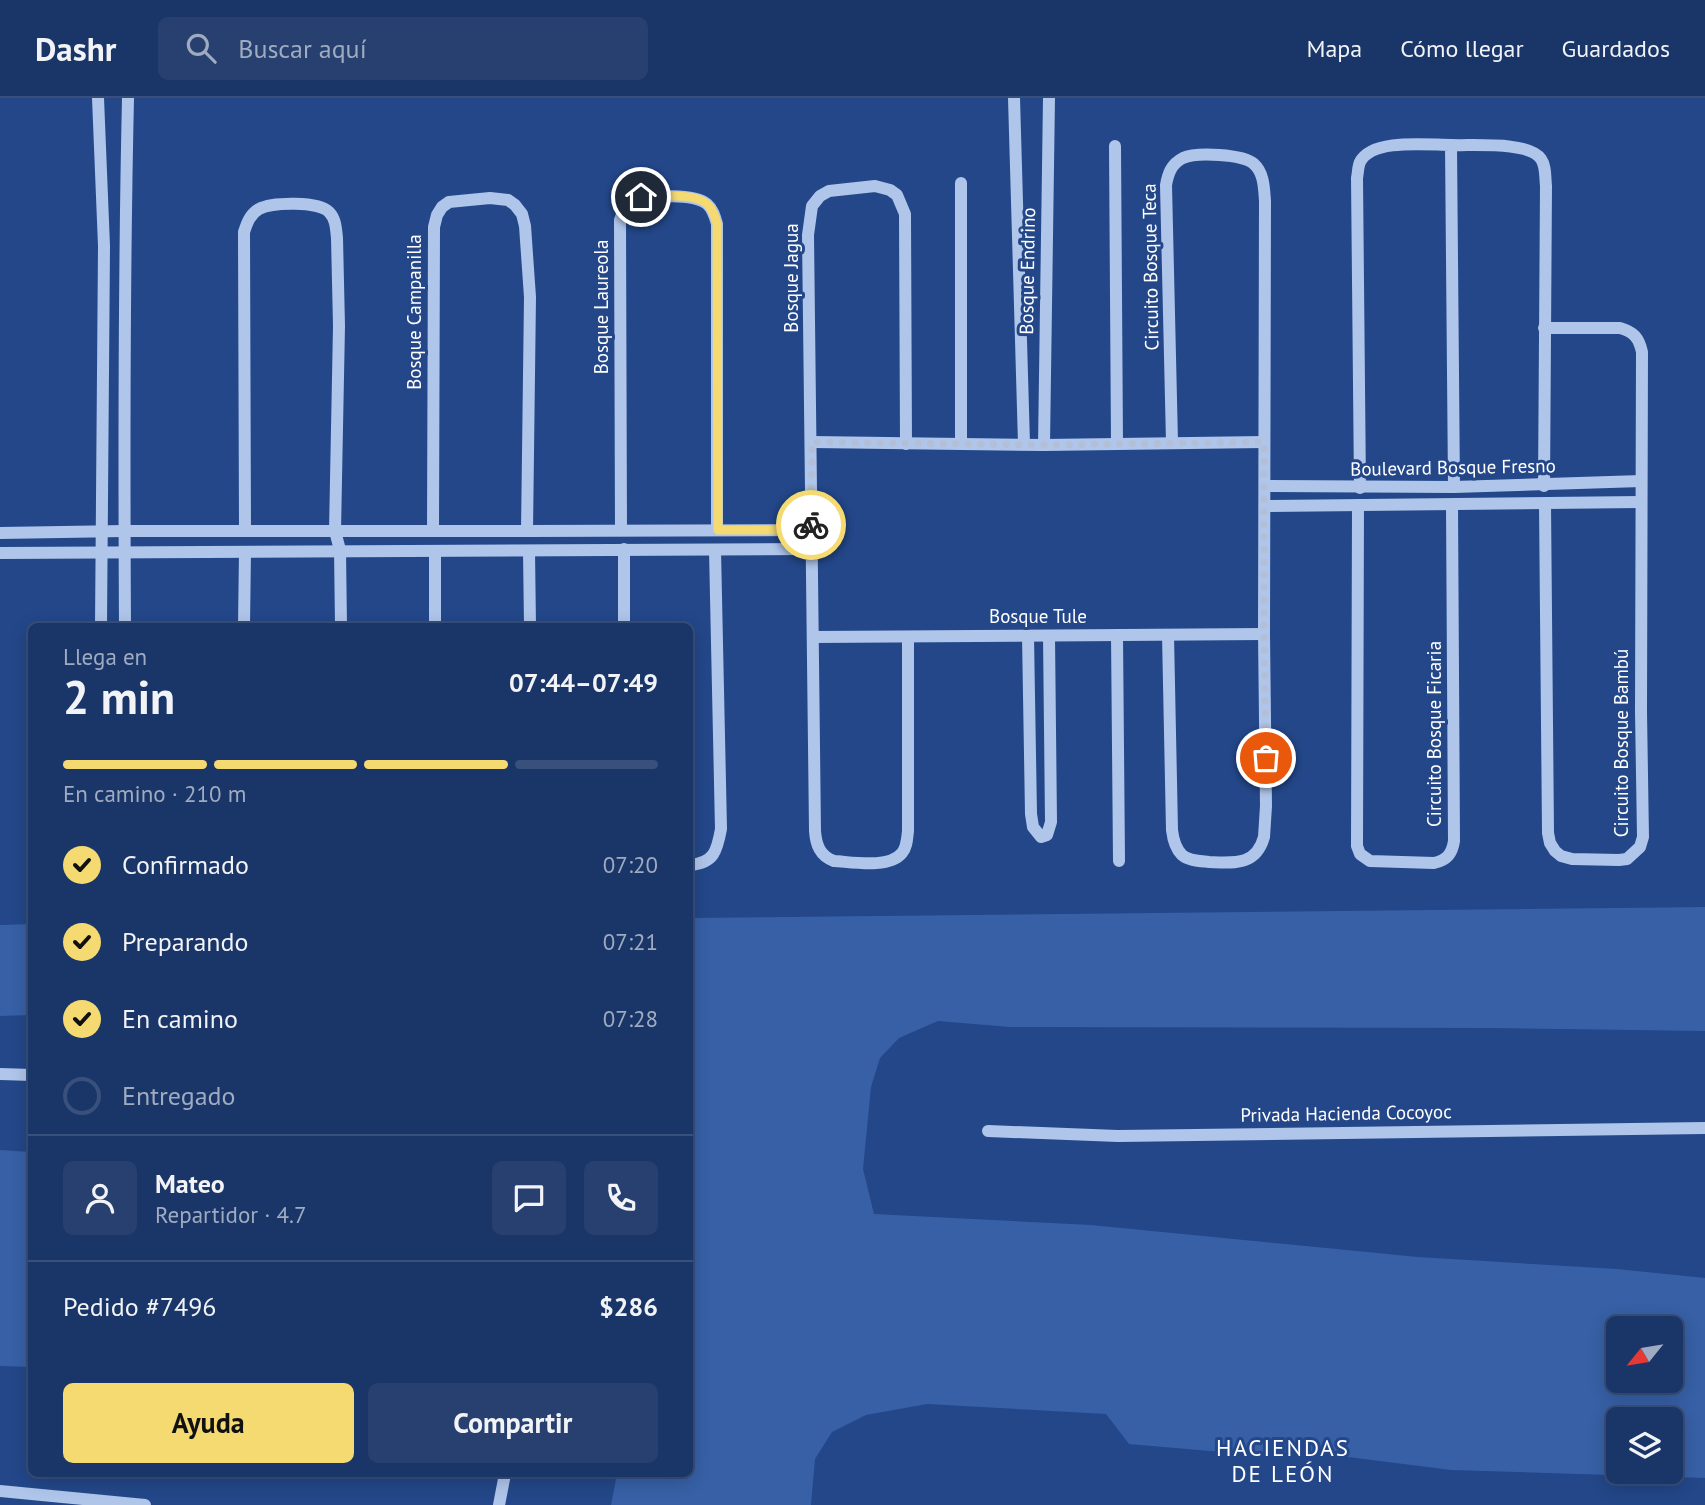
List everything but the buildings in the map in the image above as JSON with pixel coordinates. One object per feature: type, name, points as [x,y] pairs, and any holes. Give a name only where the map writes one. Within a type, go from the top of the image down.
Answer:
[{"type":"street","points":[[97,98],[104,246],[101,623]]},
{"type":"street","points":[[125,623],[128,98]]},
{"type":"street","name":"Bosque Endrino","points":[[1014,98],[1024,444]]},
{"type":"street","name":"Bosque Endrino","points":[[1044,445],[1049,98]]},
{"type":"street","points":[[1360,488],[1359,163],[1373,150],[1394,145],[1518,147],[1534,152],[1541,158],[1546,186],[1545,486]]},
{"type":"street","points":[[1451,145],[1454,487]]},
{"type":"street","points":[[1115,146],[1117,443]]},
{"type":"street","name":"Circuito Bosque Teca","points":[[1172,442],[1166,186],[1169,172],[1182,158],[1229,156],[1244,158],[1253,163],[1260,171],[1263,182],[1264,442]]},
{"type":"street","points":[[961,183],[961,444]]},
{"type":"street","name":"Bosque Jagua","points":[[813,637],[808,235],[812,206],[816,199],[829,191],[875,186],[890,190],[897,195],[905,214],[906,444]]},
{"type":"street","points":[[101,190],[126,191]]},
{"type":"street","name":"Bosque Laureola","points":[[621,530],[620,220],[624,209],[635,199],[682,197],[697,199],[707,204],[713,211],[717,224],[718,530]]},
{"type":"street","name":"Bosque Campanilla","points":[[433,531],[434,227],[437,215],[449,202],[490,198],[508,200],[522,214],[526,226],[530,297],[527,531]]},
{"type":"street","points":[[245,531],[244,232],[249,218],[259,209],[273,205],[323,207],[336,224],[337,238],[339,327],[335,531],[340,550],[341,623]]},
{"type":"street","name":"Circuito Bosque Bambú","points":[[1544,328],[1620,328],[1635,335],[1642,352],[1641,712],[1644,826],[1640,847],[1627,859],[1572,859],[1561,856],[1550,843],[1545,505]]},
{"type":"street","points":[[812,442],[1044,445],[1264,442],[1264,837],[1261,848],[1245,860],[1233,863],[1187,858],[1174,841],[1168,635]]},
{"type":"street","name":"Boulevard Bosque Fresno","points":[[1265,486],[1545,486],[1641,481]]},
{"type":"street","name":"Boulevard Bosque Fresno","points":[[1265,506],[1641,502]]},
{"type":"street","name":"Circuito Bosque Ficaria","points":[[1358,505],[1357,846],[1360,854],[1370,861],[1434,863],[1448,857],[1454,841],[1452,505]]},
{"type":"street","points":[[0,533],[811,530]]},
{"type":"street","points":[[0,553],[812,548]]},
{"type":"street","points":[[624,549],[624,623]]},
{"type":"street","points":[[693,865],[714,855],[721,829],[715,550]]},
{"type":"street","points":[[435,551],[435,623]]},
{"type":"street","points":[[529,551],[530,623]]},
{"type":"street","points":[[244,552],[244,623]]},
{"type":"street","name":"Bosque Tule","points":[[813,637],[1264,634]]},
{"type":"street","points":[[1117,635],[1119,861]]},
{"type":"street","points":[[1028,636],[1031,814],[1033,827],[1041,837],[1046,835],[1051,822],[1049,636]]},
{"type":"street","points":[[813,637],[815,831],[818,848],[828,859],[834,861],[879,863],[897,857],[903,851],[908,831],[908,637]]},
{"type":"street","points":[[0,1074],[28,1075]]},
{"type":"street","name":"Privada Hacienda Cocoyoc","points":[[988,1131],[1118,1136],[1705,1128]]},
{"type":"street","points":[[499,1505],[504,1477]]},
{"type":"street","points":[[0,1491],[145,1505]]},
{"type":"shaded area","points":[[1705,907],[1705,1031],[1010,1027],[938,1021],[899,1038],[880,1058],[871,1087],[863,1169],[874,1214],[1091,1225],[1418,1257],[1617,1269],[1705,1278],[1705,1478],[1683,1477],[1683,1407],[1606,1407],[1606,1475],[1451,1470],[1324,1454],[1210,1451],[1129,1444],[1106,1414],[927,1404],[866,1415],[832,1432],[815,1459],[811,1505],[611,1505],[616,1477],[693,1477],[693,918]]},
{"type":"shaded area","points":[[28,924],[28,1015],[0,1016],[0,925]]},
{"type":"shaded area","points":[[0,1150],[28,1152],[28,1367],[0,1366]]},
{"type":"way so far","points":[[811,525],[812,442],[1044,445],[1264,442],[1266,758]]},
{"type":"district","name":"HACIENDAS DE LEÓN","points":[[1283,1461]]},
{"type":"route","points":[[641,197],[697,199],[713,211],[717,224],[718,530],[811,530],[811,525]]}]
